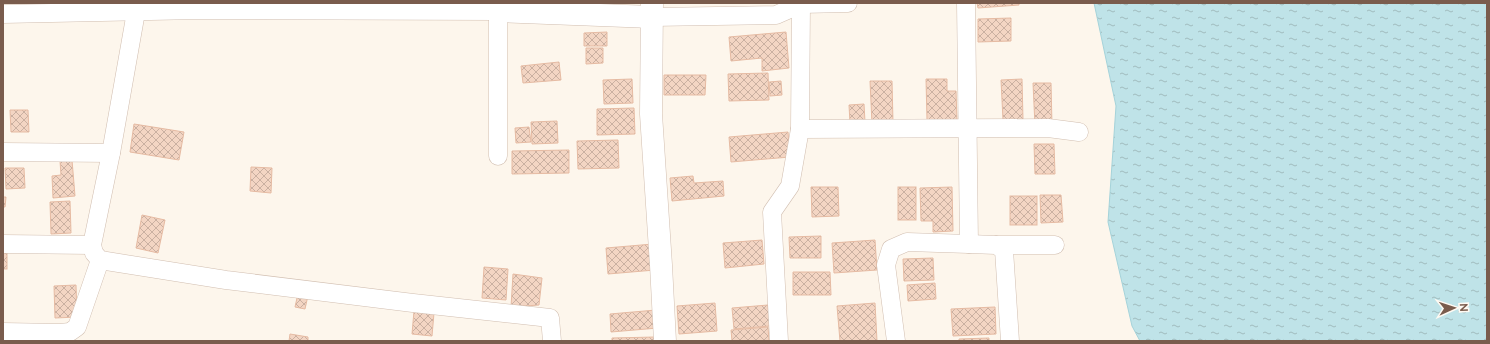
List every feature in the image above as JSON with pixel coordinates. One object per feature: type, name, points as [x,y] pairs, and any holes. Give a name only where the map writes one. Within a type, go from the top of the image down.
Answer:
[{"type":"street","points":[[3,14],[136,12],[246,7],[498,7],[652,10],[776,15],[801,4],[848,3]]},
{"type":"street","points":[[966,3],[969,244]]},
{"type":"street","points":[[779,341],[772,212],[790,186],[800,129],[801,4]]},
{"type":"street","points":[[498,7],[498,156]]},
{"type":"street","points":[[652,10],[651,114],[665,341]]},
{"type":"street","points":[[3,332],[60,333],[70,332],[77,327],[96,252],[111,153],[136,12]]},
{"type":"street","points":[[800,129],[1048,128],[1079,132]]},
{"type":"street","points":[[3,152],[111,153]]},
{"type":"street","points":[[896,341],[886,265],[890,248],[907,242],[1055,245]]},
{"type":"street","points":[[3,244],[96,252],[226,280],[550,318],[552,341]]},
{"type":"street","points":[[996,245],[1004,250],[1010,341]]},
{"type":"water","points":[[1094,3],[1487,3],[1487,341],[1140,341],[1132,326],[1108,222],[1116,106]]},
{"type":"building","points":[[977,3],[1019,3],[1019,5],[978,8]]},
{"type":"building","points":[[1011,18],[1011,41],[978,42],[978,19]]},
{"type":"building","points":[[607,32],[607,46],[584,46],[584,33]]},
{"type":"building","points":[[786,32],[789,68],[762,71],[762,58],[731,61],[729,37]]},
{"type":"building","points":[[586,48],[603,48],[603,63],[586,64]]},
{"type":"building","points":[[559,62],[561,80],[523,83],[521,66]]},
{"type":"building","points":[[768,73],[769,100],[729,101],[728,74]]},
{"type":"building","points":[[664,75],[706,75],[705,95],[664,95]]},
{"type":"building","points":[[632,79],[633,103],[604,104],[603,80]]},
{"type":"building","points":[[926,79],[947,79],[947,91],[956,91],[957,120],[927,120]]},
{"type":"building","points":[[1022,79],[1023,120],[1003,120],[1001,80]]},
{"type":"building","points":[[781,81],[782,95],[770,96],[769,82]]},
{"type":"building","points":[[870,81],[892,81],[893,123],[872,124]]},
{"type":"building","points":[[1033,83],[1051,83],[1052,126],[1035,126]]},
{"type":"building","points":[[864,104],[865,122],[850,123],[849,105]]},
{"type":"building","points":[[634,108],[635,134],[597,135],[597,109]]},
{"type":"building","points":[[10,110],[28,110],[29,132],[11,132]]},
{"type":"building","points":[[557,121],[558,143],[532,144],[531,122]]},
{"type":"building","points":[[134,124],[184,132],[179,160],[130,152]]},
{"type":"building","points":[[529,127],[531,142],[516,143],[515,128]]},
{"type":"building","points":[[788,132],[790,157],[731,162],[729,137]]},
{"type":"building","points":[[618,140],[619,168],[578,169],[577,141]]},
{"type":"building","points":[[1034,144],[1054,144],[1055,174],[1035,174]]},
{"type":"building","points":[[569,150],[569,173],[512,174],[512,151]]},
{"type":"building","points":[[72,160],[75,196],[53,198],[52,176],[61,175],[60,161]]},
{"type":"building","points":[[251,167],[272,168],[271,193],[250,191]]},
{"type":"building","points":[[5,168],[24,168],[25,188],[6,189]]},
{"type":"building","points":[[693,176],[694,183],[723,181],[724,196],[672,201],[670,178]]},
{"type":"building","points":[[811,187],[838,187],[839,216],[812,217]]},
{"type":"building","points":[[898,187],[916,187],[916,220],[898,220]]},
{"type":"building","points":[[952,187],[953,231],[933,232],[933,221],[921,221],[920,188]]},
{"type":"building","points":[[1040,195],[1061,195],[1063,222],[1041,223]]},
{"type":"building","points":[[1010,196],[1037,196],[1037,225],[1010,225]]},
{"type":"building","points":[[3,197],[6,197],[5,207],[3,207]]},
{"type":"building","points":[[70,201],[71,233],[51,234],[50,202]]},
{"type":"building","points":[[142,215],[165,220],[158,253],[136,248]]},
{"type":"building","points":[[821,236],[821,258],[790,258],[789,237]]},
{"type":"building","points":[[762,240],[764,264],[725,268],[723,243]]},
{"type":"building","points":[[875,240],[877,270],[834,273],[832,243]]},
{"type":"building","points":[[653,244],[655,270],[608,274],[606,248]]},
{"type":"building","points":[[3,253],[7,253],[7,269],[3,269]]},
{"type":"building","points":[[933,258],[934,280],[904,281],[903,259]]},
{"type":"building","points":[[484,267],[508,269],[506,300],[482,298]]},
{"type":"building","points":[[793,272],[830,272],[831,295],[793,295]]},
{"type":"building","points":[[513,274],[542,278],[539,305],[511,307]]},
{"type":"building","points":[[935,283],[936,299],[908,301],[907,285]]},
{"type":"building","points":[[76,285],[77,317],[55,318],[54,286]]},
{"type":"building","points":[[299,289],[309,291],[305,309],[295,307]]},
{"type":"building","points":[[715,303],[717,331],[679,334],[677,306]]},
{"type":"building","points":[[875,303],[877,341],[840,341],[837,306]]},
{"type":"building","points":[[768,305],[770,326],[734,329],[732,308]]},
{"type":"building","points":[[995,307],[996,334],[953,336],[951,309]]},
{"type":"building","points":[[656,310],[658,328],[611,332],[610,314]]},
{"type":"building","points":[[414,311],[434,313],[432,336],[412,334]]},
{"type":"building","points":[[768,327],[769,341],[732,341],[731,330]]},
{"type":"building","points":[[290,334],[308,337],[308,341],[289,341]]},
{"type":"building","points":[[655,337],[655,341],[612,341],[612,338]]},
{"type":"building","points":[[989,338],[989,341],[959,341],[959,339]]}]
